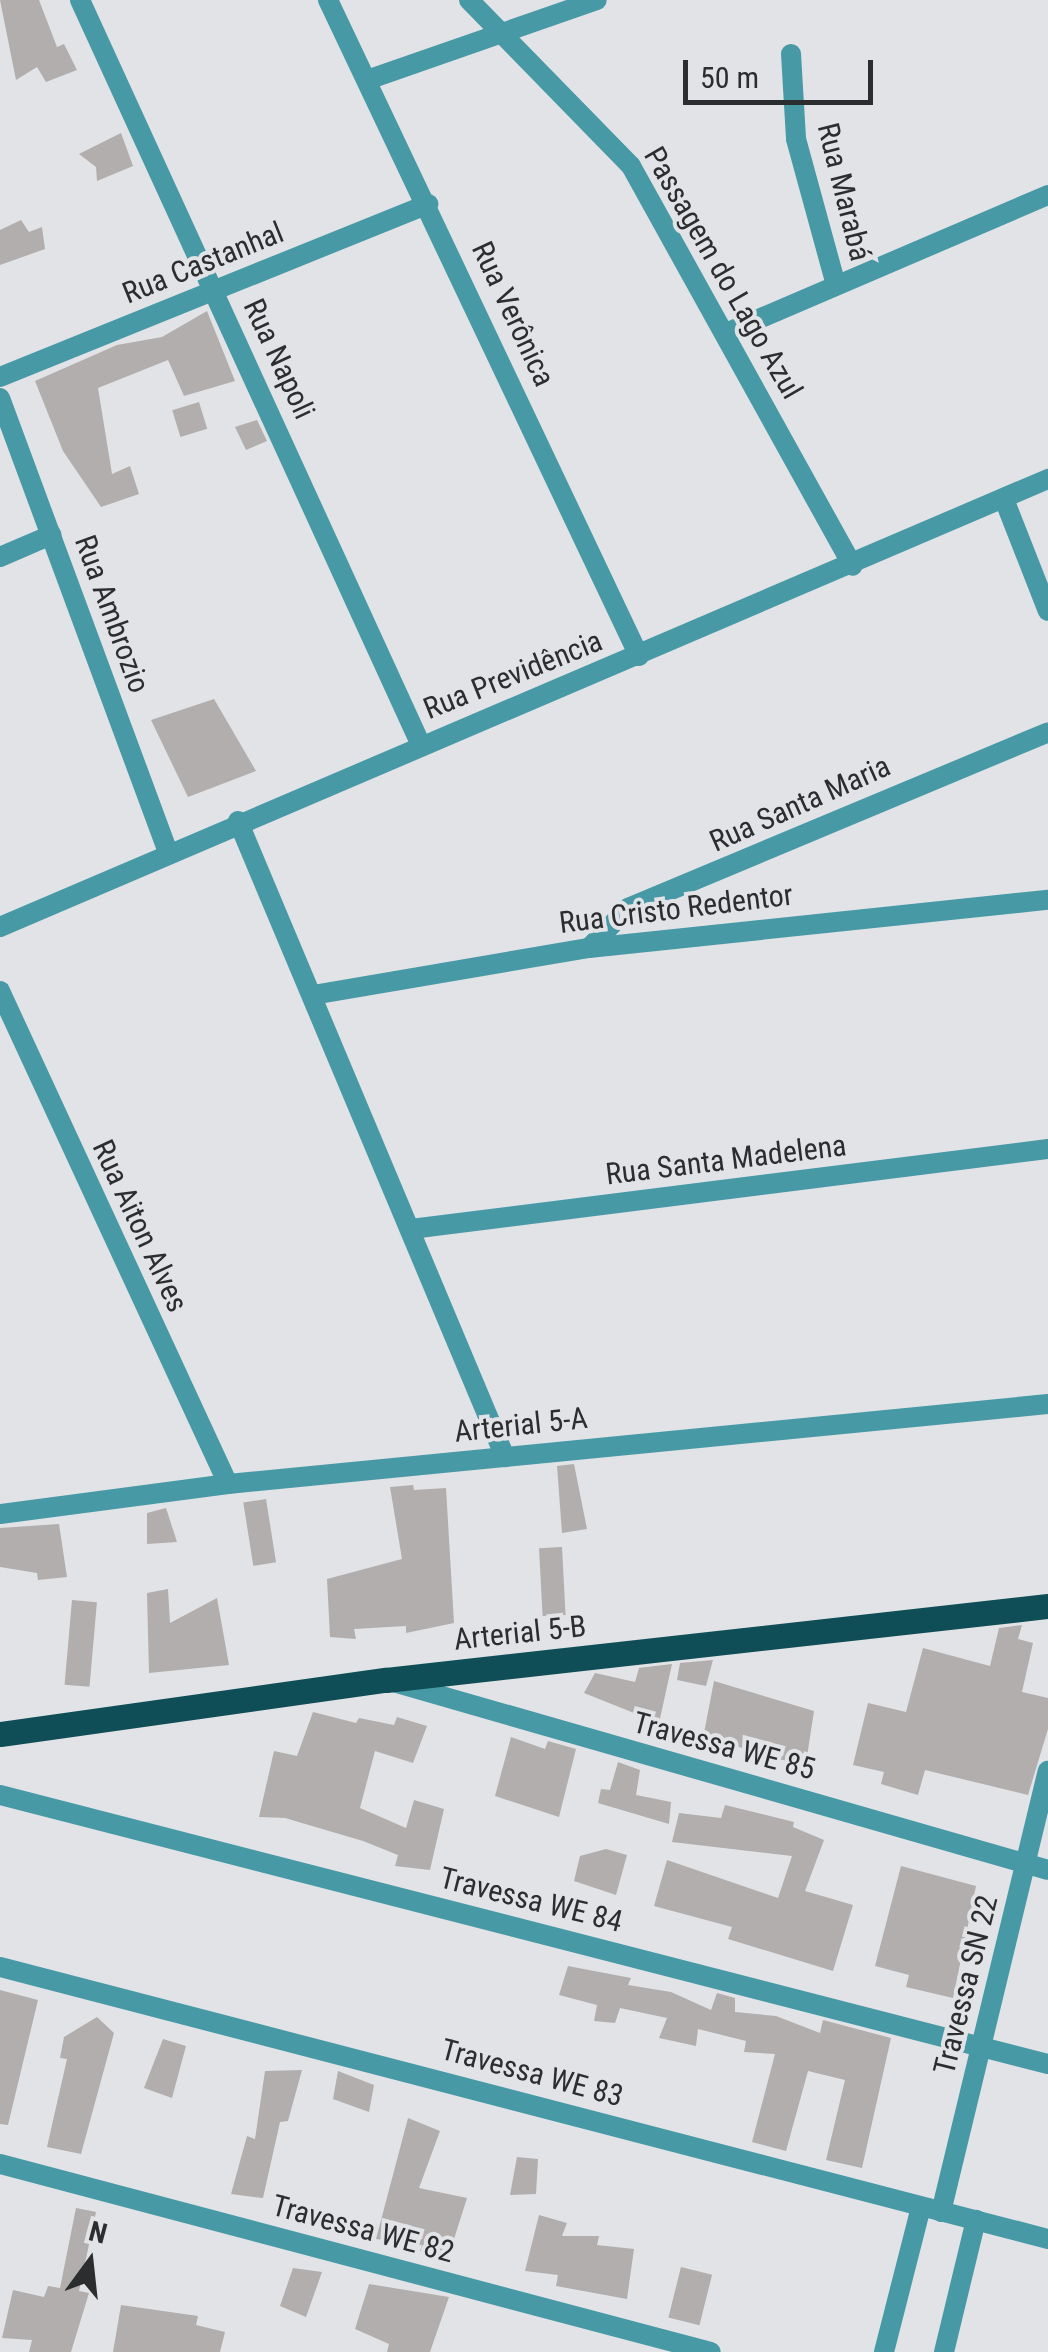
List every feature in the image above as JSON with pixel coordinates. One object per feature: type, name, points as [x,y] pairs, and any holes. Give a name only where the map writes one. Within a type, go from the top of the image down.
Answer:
[{"type":"main road","name":"Arterial 5-B","points":[[0,1734],[386,1680],[1048,1606]]},
{"type":"street","name":"Rua Napoli","points":[[80,0],[421,745]]},
{"type":"street","name":"Rua Verônica","points":[[328,0],[370,79],[639,656]]},
{"type":"street","name":"Passagem do Lago Azul","points":[[469,0],[631,166],[853,566]]},
{"type":"street","points":[[370,79],[507,36],[598,0]]},
{"type":"street","name":"Rua Marabá","points":[[791,54],[796,139],[836,285]]},
{"type":"street","points":[[726,333],[1048,195]]},
{"type":"street","name":"Rua Castanhal","points":[[0,377],[428,204]]},
{"type":"street","name":"Rua Ambrozio","points":[[0,398],[168,851]]},
{"type":"street","name":"Rua Previdência","points":[[0,927],[238,821],[853,566],[1048,479]]},
{"type":"street","points":[[1004,500],[1048,611]]},
{"type":"street","points":[[0,557],[50,535]]},
{"type":"street","name":"Rua Santa Maria","points":[[589,948],[628,908],[1048,732]]},
{"type":"street","points":[[238,821],[505,1456]]},
{"type":"street","name":"Rua Cristo Redentor","points":[[313,996],[589,948],[1048,900]]},
{"type":"street","name":"Rua Aiton Alves","points":[[0,991],[228,1484]]},
{"type":"street","name":"Rua Santa Madelena","points":[[411,1230],[1048,1149]]},
{"type":"street","name":"Arterial 5-A","points":[[0,1514],[228,1484],[1048,1404]]},
{"type":"street","name":"Travessa WE 85","points":[[386,1680],[1048,1870]]},
{"type":"street","name":"Travessa SN 22","points":[[884,2352],[982,2045],[1048,1771]]},
{"type":"street","name":"Travessa WE 84","points":[[0,1795],[1048,2064]]},
{"type":"street","name":"Travessa WE 83","points":[[0,1967],[1048,2239]]},
{"type":"street","name":"Travessa WE 82","points":[[0,2164],[710,2352]]},
{"type":"street","points":[[944,2352],[976,2220]]},
{"type":"building","points":[[0,0],[39,0],[57,47],[64,44],[77,70],[46,82],[37,67],[16,80]]},
{"type":"building","points":[[121,133],[133,166],[97,181],[96,167],[79,154]]},
{"type":"building","points":[[21,220],[29,232],[42,227],[45,249],[0,265],[0,230]]},
{"type":"building","points":[[207,311],[235,381],[184,396],[168,360],[98,388],[112,474],[130,466],[139,494],[101,507],[63,451],[35,381],[117,345],[162,337]]},
{"type":"building","points":[[199,402],[207,429],[180,437],[172,410]]},
{"type":"building","points":[[257,420],[267,441],[246,450],[235,427]]},
{"type":"building","points":[[214,699],[256,771],[188,797],[151,720]]},
{"type":"building","points":[[574,1464],[587,1529],[562,1533],[557,1466]]},
{"type":"building","points":[[413,1485],[414,1490],[446,1488],[454,1623],[406,1633],[406,1626],[354,1629],[356,1639],[330,1637],[327,1579],[402,1559],[390,1487]]},
{"type":"building","points":[[266,1499],[276,1562],[253,1566],[243,1503]]},
{"type":"building","points":[[166,1508],[177,1542],[147,1544],[147,1513]]},
{"type":"building","points":[[59,1524],[67,1577],[38,1580],[37,1573],[0,1567],[0,1528]]},
{"type":"building","points":[[562,1547],[566,1615],[543,1616],[539,1548]]},
{"type":"building","points":[[168,1589],[170,1623],[217,1598],[229,1665],[149,1673],[147,1593]]},
{"type":"building","points":[[72,1600],[97,1602],[89,1687],[65,1685]]},
{"type":"building","points":[[1022,1625],[1018,1639],[1033,1643],[1022,1692],[1048,1698],[1048,1729],[1028,1795],[925,1770],[918,1795],[881,1784],[884,1772],[853,1765],[868,1703],[906,1712],[923,1648],[990,1666],[999,1628]]},
{"type":"building","points":[[713,1660],[706,1686],[677,1680],[680,1663]]},
{"type":"building","points":[[672,1664],[659,1723],[584,1693],[595,1673],[635,1682],[639,1668]]},
{"type":"building","points":[[714,1681],[814,1711],[806,1763],[767,1758],[704,1733]]},
{"type":"building","points":[[313,1712],[356,1723],[359,1718],[394,1725],[397,1717],[427,1726],[413,1763],[375,1751],[360,1808],[406,1828],[414,1800],[444,1809],[430,1870],[395,1866],[398,1855],[363,1841],[285,1818],[259,1817],[274,1751],[297,1756]]},
{"type":"building","points":[[511,1737],[545,1749],[548,1741],[576,1749],[559,1817],[495,1796]]},
{"type":"building","points":[[618,1762],[640,1770],[636,1795],[671,1802],[669,1824],[598,1803],[601,1789],[610,1790]]},
{"type":"building","points":[[725,1805],[794,1822],[793,1827],[824,1840],[805,1891],[853,1905],[833,1971],[728,1939],[732,1927],[654,1906],[667,1860],[778,1898],[792,1856],[672,1842],[679,1813],[721,1818]]},
{"type":"building","points":[[606,1849],[627,1855],[616,1895],[574,1881],[580,1856]]},
{"type":"building","points":[[901,1866],[976,1886],[953,1998],[906,1987],[909,1975],[875,1966]]},
{"type":"building","points":[[568,1966],[631,1978],[628,1985],[671,1992],[711,2010],[717,1993],[735,1998],[735,2012],[776,2016],[820,2033],[823,2020],[891,2038],[862,2168],[826,2160],[845,2080],[808,2071],[786,2151],[752,2142],[775,2054],[744,2052],[746,2041],[698,2029],[696,2046],[659,2038],[667,2018],[620,2008],[615,2023],[594,2021],[597,2005],[559,1995]]},
{"type":"building","points":[[0,1990],[38,2000],[8,2125],[0,2124]]},
{"type":"building","points":[[97,2017],[114,2033],[81,2154],[47,2147],[67,2059],[60,2058],[64,2037]]},
{"type":"building","points":[[163,2039],[186,2046],[172,2098],[144,2088]]},
{"type":"building","points":[[302,2070],[288,2121],[280,2122],[263,2198],[231,2194],[247,2136],[255,2139],[265,2071]]},
{"type":"building","points":[[338,2071],[374,2085],[369,2112],[333,2099]]},
{"type":"building","points":[[408,2118],[440,2131],[419,2188],[467,2198],[448,2258],[420,2251],[422,2245],[376,2239]]},
{"type":"building","points":[[517,2157],[538,2159],[536,2194],[510,2195]]},
{"type":"building","points":[[76,2208],[96,2212],[79,2291],[89,2293],[71,2352],[29,2352],[32,2340],[2,2338],[13,2290],[44,2297],[48,2286],[60,2288]]},
{"type":"building","points":[[539,2215],[567,2223],[562,2236],[599,2236],[597,2245],[634,2249],[627,2299],[556,2286],[558,2275],[525,2271]]},
{"type":"building","points":[[681,2267],[712,2275],[699,2325],[668,2317]]},
{"type":"building","points":[[293,2268],[322,2272],[306,2317],[280,2306]]},
{"type":"building","points":[[369,2284],[449,2297],[430,2352],[387,2352],[389,2344],[355,2329]]},
{"type":"building","points":[[121,2305],[198,2316],[196,2325],[225,2332],[220,2352],[113,2352]]}]
